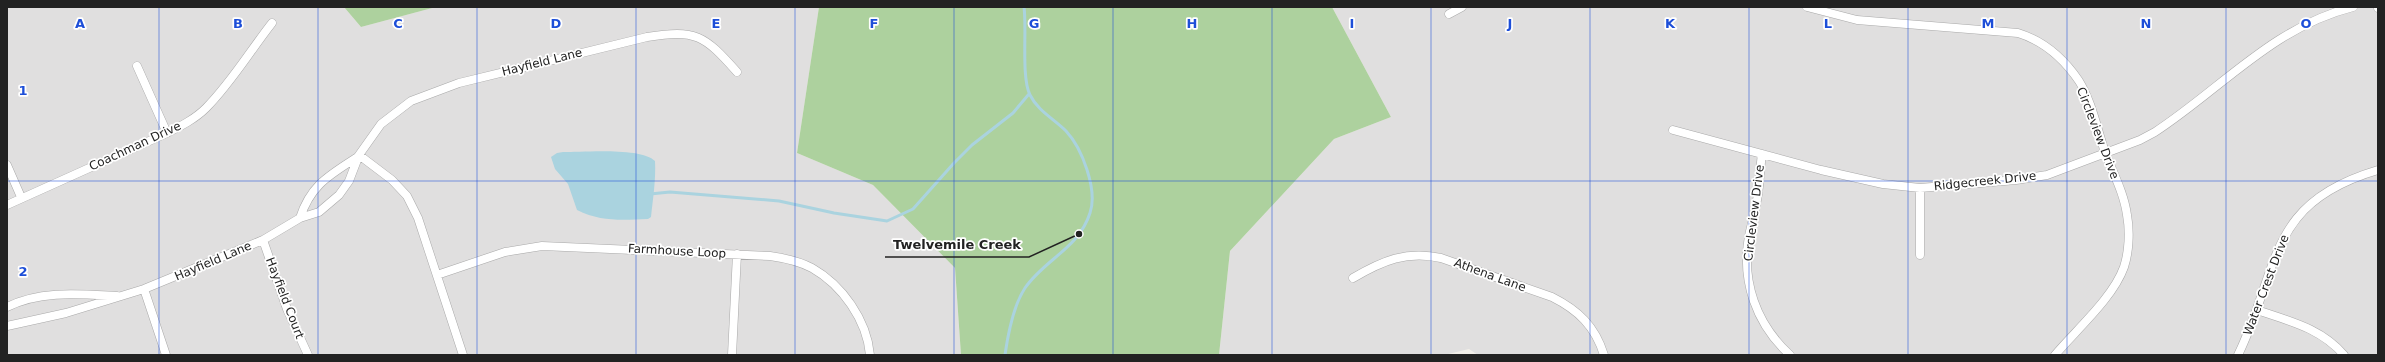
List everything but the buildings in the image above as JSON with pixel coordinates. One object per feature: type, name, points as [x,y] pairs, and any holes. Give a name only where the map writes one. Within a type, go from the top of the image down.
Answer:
[{"type":"street","points":[[1450,14],[1462,7]]},
{"type":"street","name":"Circleview Drive","points":[[1807,7],[1857,20],[2000,29],[2018,33],[2036,40],[2058,57],[2083,88],[2127,214],[2127,249],[2124,266],[2116,282],[2101,303],[2055,355]]},
{"type":"street","name":"Ridgecreek Drive","points":[[1673,130],[1862,180],[1920,188],[2016,180],[2047,175],[2140,140],[2165,126],[2280,37],[2320,18],[2353,7]]},
{"type":"street","name":"Coachman Drive","points":[[7,205],[167,133],[192,120],[223,88],[272,23]]},
{"type":"street","name":"Hayfield Lane","points":[[7,326],[66,313],[144,289],[263,240],[300,218],[319,212],[339,195],[349,181],[359,155],[382,124],[411,100],[459,83],[646,37],[673,33],[689,33],[715,48],[737,72]]},
{"type":"street","points":[[138,66],[167,133]]},
{"type":"street","name":"Circleview Drive","points":[[1762,154],[1758,194],[1747,254],[1750,289],[1755,306],[1767,329],[1790,355]]},
{"type":"street","points":[[359,155],[392,180],[407,196],[418,218],[463,355]]},
{"type":"street","name":"Hayfield Lane","points":[[300,218],[306,200],[324,180],[359,155]]},
{"type":"street","points":[[7,165],[21,198]]},
{"type":"street","name":"Water Crest Drive","points":[[2238,355],[2257,310],[2277,249],[2299,214],[2335,185],[2378,170]]},
{"type":"street","points":[[1920,188],[1920,255]]},
{"type":"street","name":"Hayfield Court","points":[[263,240],[287,309],[308,355]]},
{"type":"street","name":"Farmhouse Loop","points":[[437,275],[505,252],[542,246],[738,254],[792,260],[812,268],[829,281],[852,305],[862,324],[870,355]]},
{"type":"street","points":[[732,355],[738,254]]},
{"type":"street","name":"Athena Lane","points":[[1353,278],[1382,262],[1396,257],[1424,255],[1441,258],[1552,297],[1569,305],[1589,324],[1604,355]]},
{"type":"street","points":[[144,289],[166,355]]},
{"type":"street","name":"Hayfield Lane","points":[[7,307],[33,297],[67,294],[124,296]]},
{"type":"street","points":[[2257,310],[2315,331],[2330,341],[2344,355]]},
{"type":"shaded area","points":[[7,7],[344,7],[361,27],[436,7],[819,7],[797,153],[873,185],[955,268],[961,355],[7,355]]},
{"type":"shaded area","points":[[1332,7],[2378,7],[2378,355],[1478,355],[1469,349],[1444,355],[1219,355],[1230,251],[1334,139],[1391,117]]},
{"type":"green space","points":[[344,7],[436,7],[361,27]]},
{"type":"green space","points":[[819,7],[1332,7],[1391,117],[1334,139],[1230,251],[1219,355],[961,355],[955,268],[873,185],[797,153]]},
{"type":"water","points":[[625,152],[648,157],[655,161],[655,182],[651,217],[648,219],[629,220],[612,219],[595,217],[577,210],[568,184],[555,169],[551,157],[557,153]]},
{"type":"waterway","points":[[1005,355],[1017,303],[1025,288],[1042,269],[1070,245],[1078,236],[1085,225],[1092,204],[1090,181],[1083,158],[1078,148],[1066,131],[1037,106],[1033,101],[1027,87],[1024,7]]},
{"type":"waterway","points":[[650,194],[670,192],[779,201],[834,213],[887,221],[913,209],[972,145],[1013,113],[1029,94]]},
{"type":"place","name":"Twelvemile Creek","points":[[1079,234]]}]
